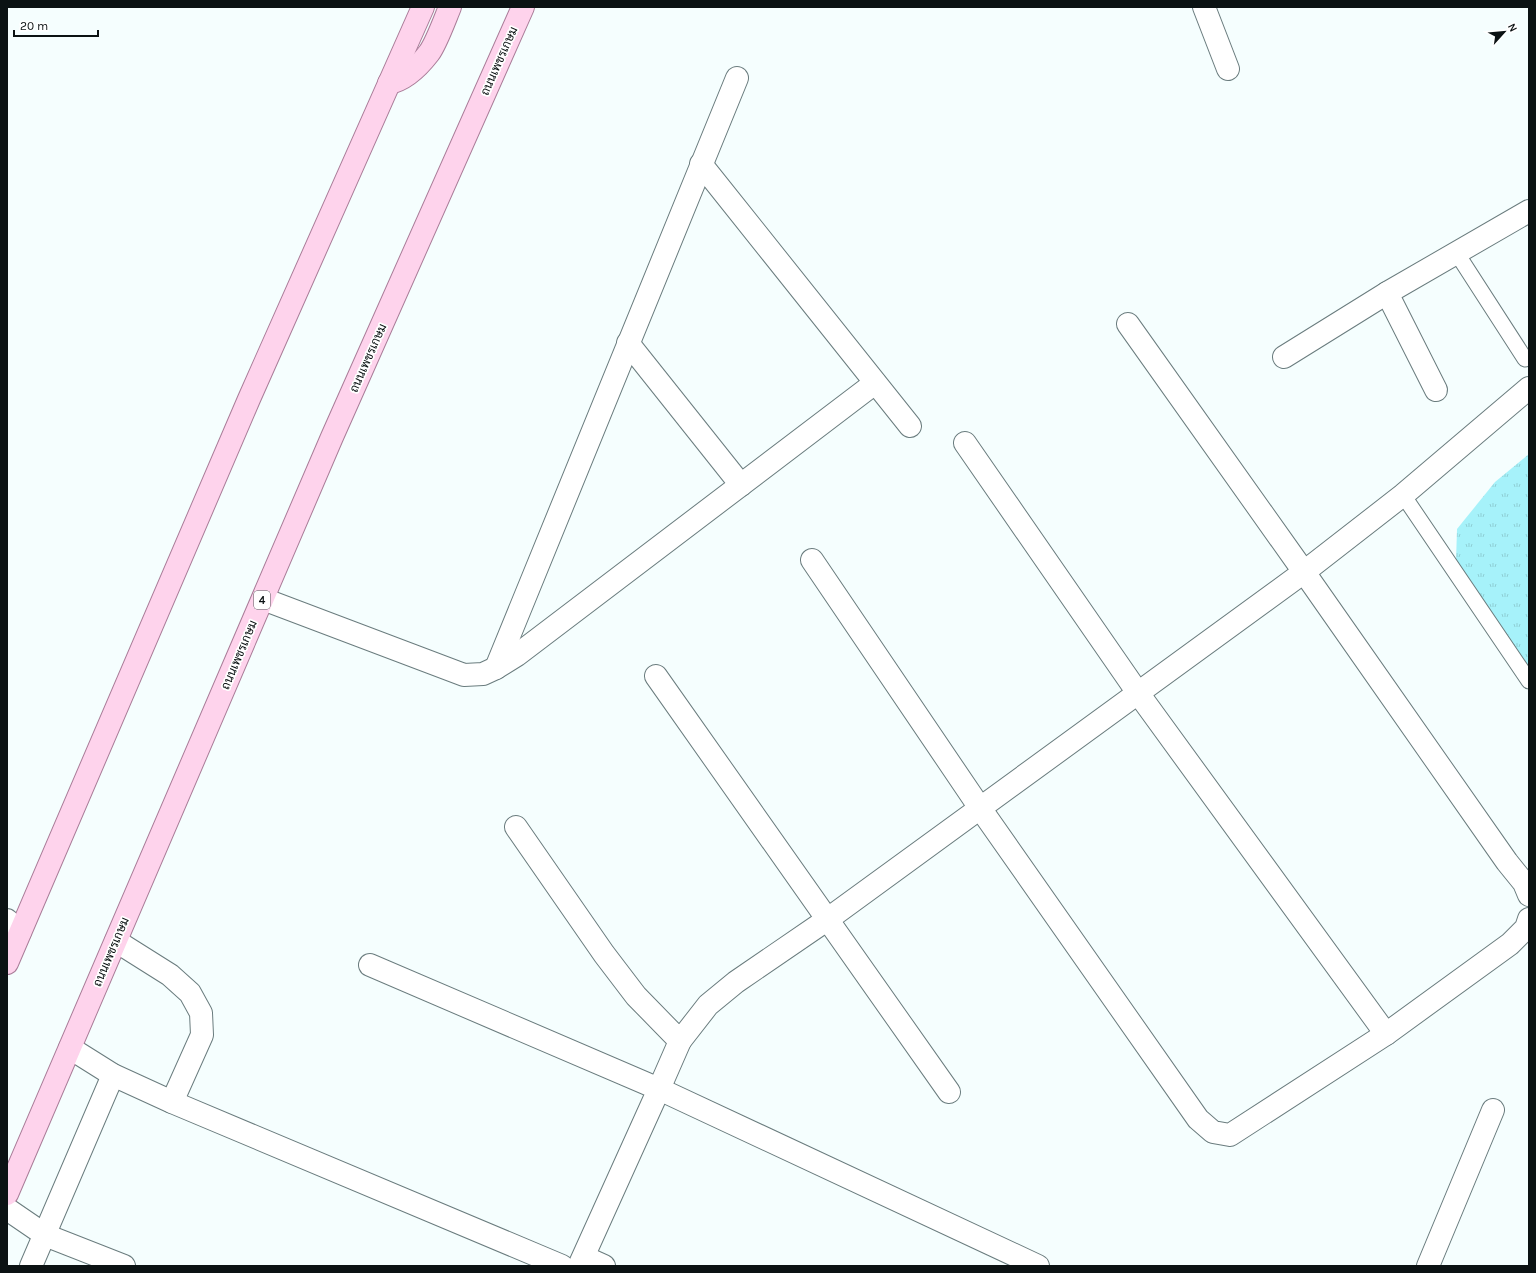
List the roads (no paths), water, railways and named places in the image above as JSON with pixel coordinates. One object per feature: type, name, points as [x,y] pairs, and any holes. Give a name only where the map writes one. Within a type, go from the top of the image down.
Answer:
[{"type":"main road","points":[[7,963],[14,926],[423,7]]},
{"type":"main road","points":[[389,83],[398,82],[430,52],[450,7]]},
{"type":"main road","name":"ถนนเพชรเกษม","points":[[7,1194],[339,422],[523,7]]},
{"type":"street","points":[[1204,7],[1228,69]]},
{"type":"street","points":[[496,668],[737,78]]},
{"type":"street","points":[[701,164],[910,426]]},
{"type":"street","points":[[1284,356],[1387,292],[1529,211]]},
{"type":"street","points":[[1387,292],[1436,390]]},
{"type":"street","points":[[1128,324],[1507,862],[1524,883],[1529,895]]},
{"type":"street","points":[[628,343],[741,485]]},
{"type":"street","points":[[263,599],[464,675],[483,674],[517,655],[875,383]]},
{"type":"street","points":[[604,1266],[581,1261],[680,1042],[708,1005],[736,982],[828,919],[1304,572],[1402,495],[1529,388]]},
{"type":"street","points":[[966,443],[1138,693],[1386,1034]]},
{"type":"street","points":[[812,560],[980,808],[1193,1112],[1198,1119],[1213,1132],[1230,1135],[1386,1034],[1510,944],[1526,928],[1529,919]]},
{"type":"street","points":[[656,676],[949,1092]]},
{"type":"street","points":[[516,827],[604,954],[636,996],[680,1042]]},
{"type":"street","points":[[116,941],[170,975],[190,993],[201,1013],[202,1035],[172,1102]]},
{"type":"street","points":[[370,965],[659,1090],[1001,1258],[1038,1266]]},
{"type":"street","points":[[70,1048],[113,1075],[172,1102],[562,1266]]},
{"type":"street","points":[[31,1266],[113,1075]]},
{"type":"street","points":[[1428,1266],[1493,1110]]},
{"type":"street","points":[[7,1209],[46,1234],[124,1266]]},
{"type":"lane","points":[[1456,252],[1525,360]]},
{"type":"lane","points":[[1402,495],[1529,681]]}]
